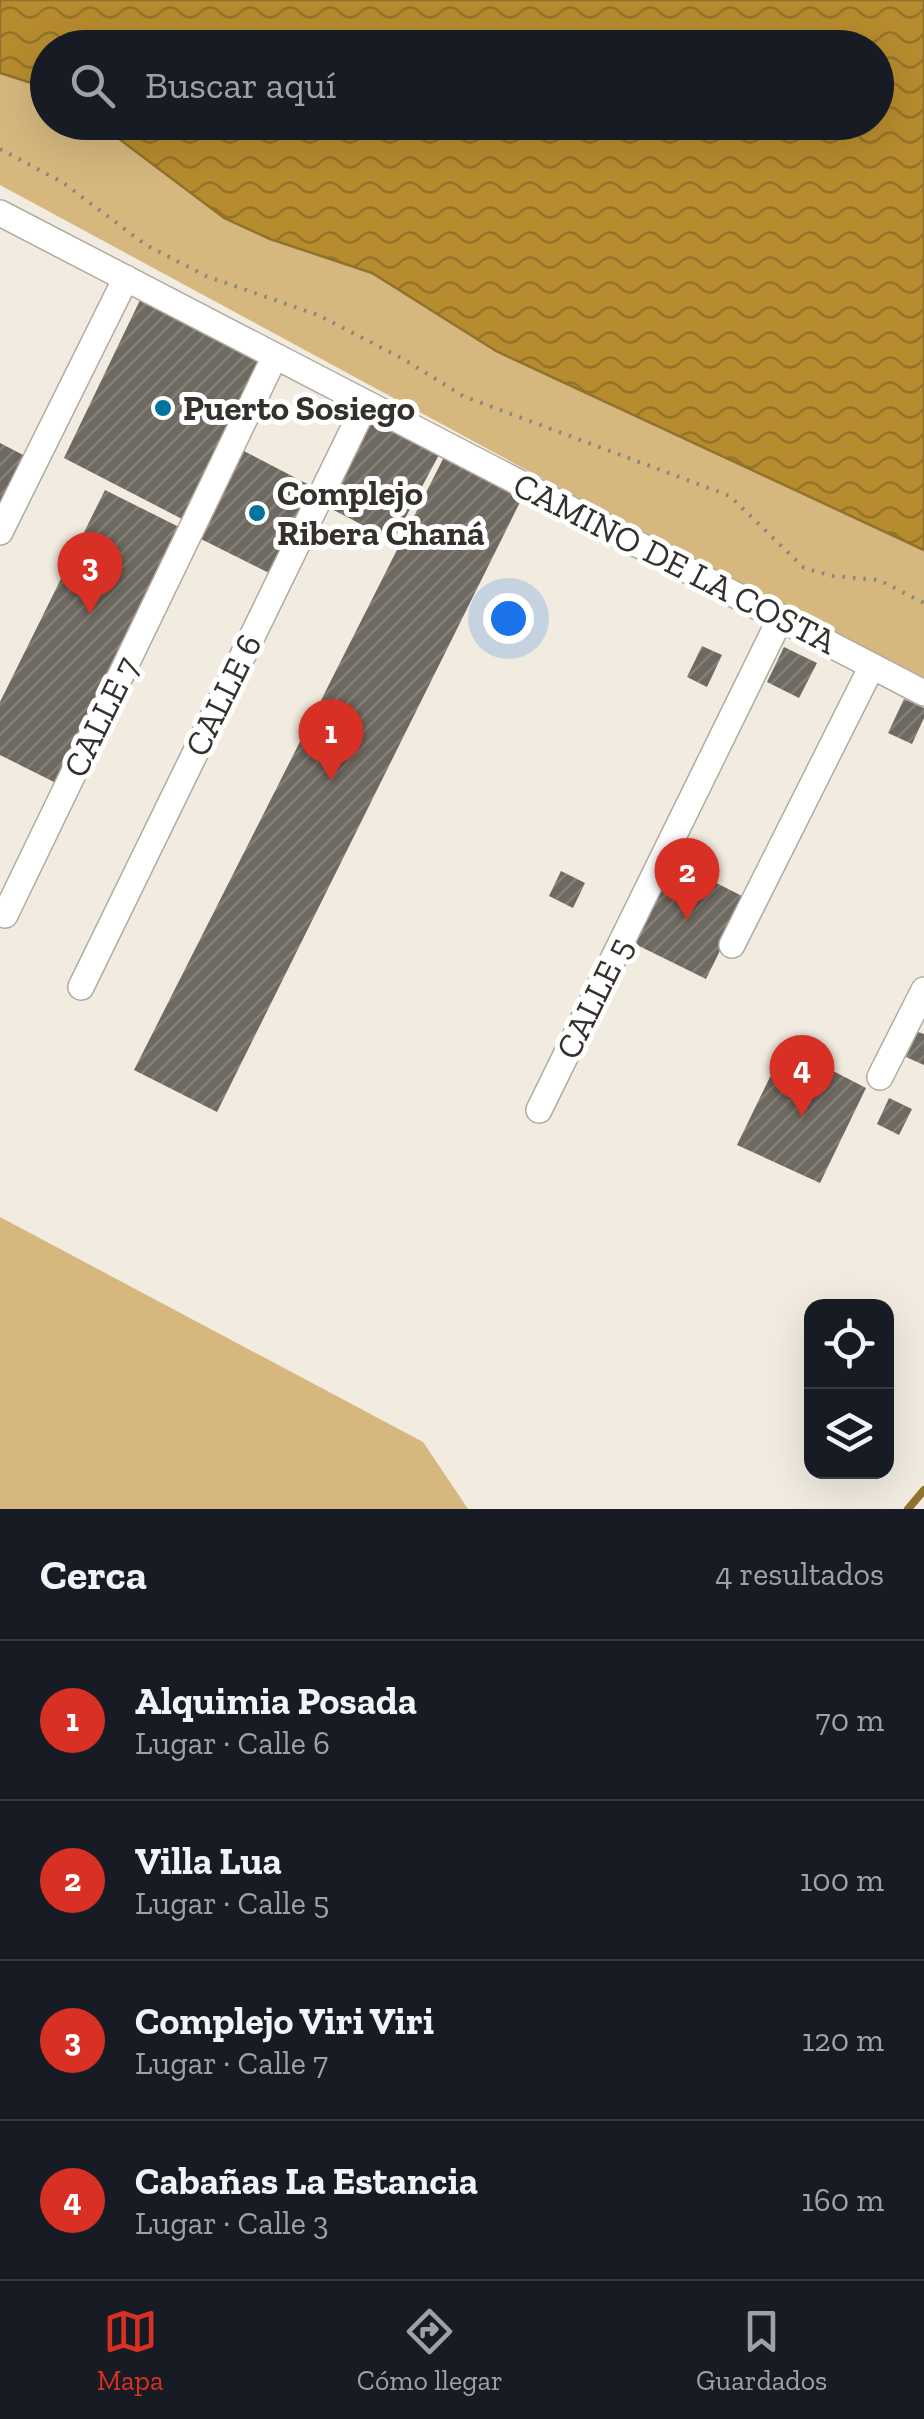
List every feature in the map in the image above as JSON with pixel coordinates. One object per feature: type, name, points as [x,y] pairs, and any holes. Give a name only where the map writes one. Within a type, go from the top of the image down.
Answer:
[{"type":"street","name":"CAMINO DE LA COSTA","points":[[0,213],[924,693]]},
{"type":"street","points":[[0,532],[126,278]]},
{"type":"street","name":"CALLE 7","points":[[4,916],[275,356]]},
{"type":"street","name":"CALLE 6","points":[[80,987],[366,404]]},
{"type":"street","name":"CALLE 5","points":[[539,1110],[780,618]]},
{"type":"street","points":[[732,945],[872,666]]},
{"type":"street","points":[[880,1077],[924,990]]},
{"type":"path","points":[[0,149],[62,182],[146,245],[206,276],[318,315],[406,360],[463,396],[730,496],[804,568],[832,576],[879,580],[924,603]]},
{"type":"shaded area","points":[[0,73],[30,83],[30,140],[121,140],[224,218],[270,239],[372,273],[496,351],[924,550],[924,685],[0,185]]},
{"type":"shaded area","points":[[0,1217],[423,1442],[468,1509],[0,1509]]},
{"type":"water","points":[[0,0],[924,0],[924,550],[496,351],[372,273],[270,239],[224,218],[121,140],[894,140],[894,30],[30,30],[30,83],[0,73]]},
{"type":"building","name":"Puerto Sosiego","points":[[142,296],[263,358],[184,520],[64,458]]},
{"type":"building","points":[[370,413],[441,451],[393,541],[324,505]]},
{"type":"building","points":[[0,443],[29,458],[0,515]]},
{"type":"building","name":"Complejo Ribera Chaná","points":[[240,449],[317,489],[275,576],[197,537]]},
{"type":"building","points":[[446,453],[525,492],[217,1112],[134,1070]]},
{"type":"building","points":[[105,490],[179,527],[56,783],[0,755],[0,702]]},
{"type":"building","points":[[702,646],[722,655],[707,687],[687,677]]},
{"type":"building","points":[[784,647],[817,663],[799,698],[767,682]]},
{"type":"building","points":[[904,699],[924,708],[924,718],[912,744],[888,733]]},
{"type":"building","points":[[669,859],[746,898],[706,979],[629,941]]},
{"type":"building","points":[[561,871],[585,883],[573,908],[549,896]]},
{"type":"building","points":[[918,1032],[924,1034],[924,1065],[906,1057]]},
{"type":"building","points":[[785,1046],[866,1088],[820,1183],[737,1145]]},
{"type":"building","points":[[889,1098],[912,1109],[899,1135],[877,1124]]},
{"type":"waterway","points":[[908,1509],[924,1490]]},
{"type":"place","name":"Puerto Sosiego","points":[[163,408]]},
{"type":"place","name":"Complejo Ribera Chaná","points":[[257,513]]},
{"type":"place","name":"Complejo Viri Viri","points":[[90,614]]},
{"type":"place","name":"Alquimia Posada","points":[[331,781]]},
{"type":"place","name":"Villa Lua","points":[[687,920]]},
{"type":"place","name":"Cabañas La Estancia","points":[[802,1117]]}]
